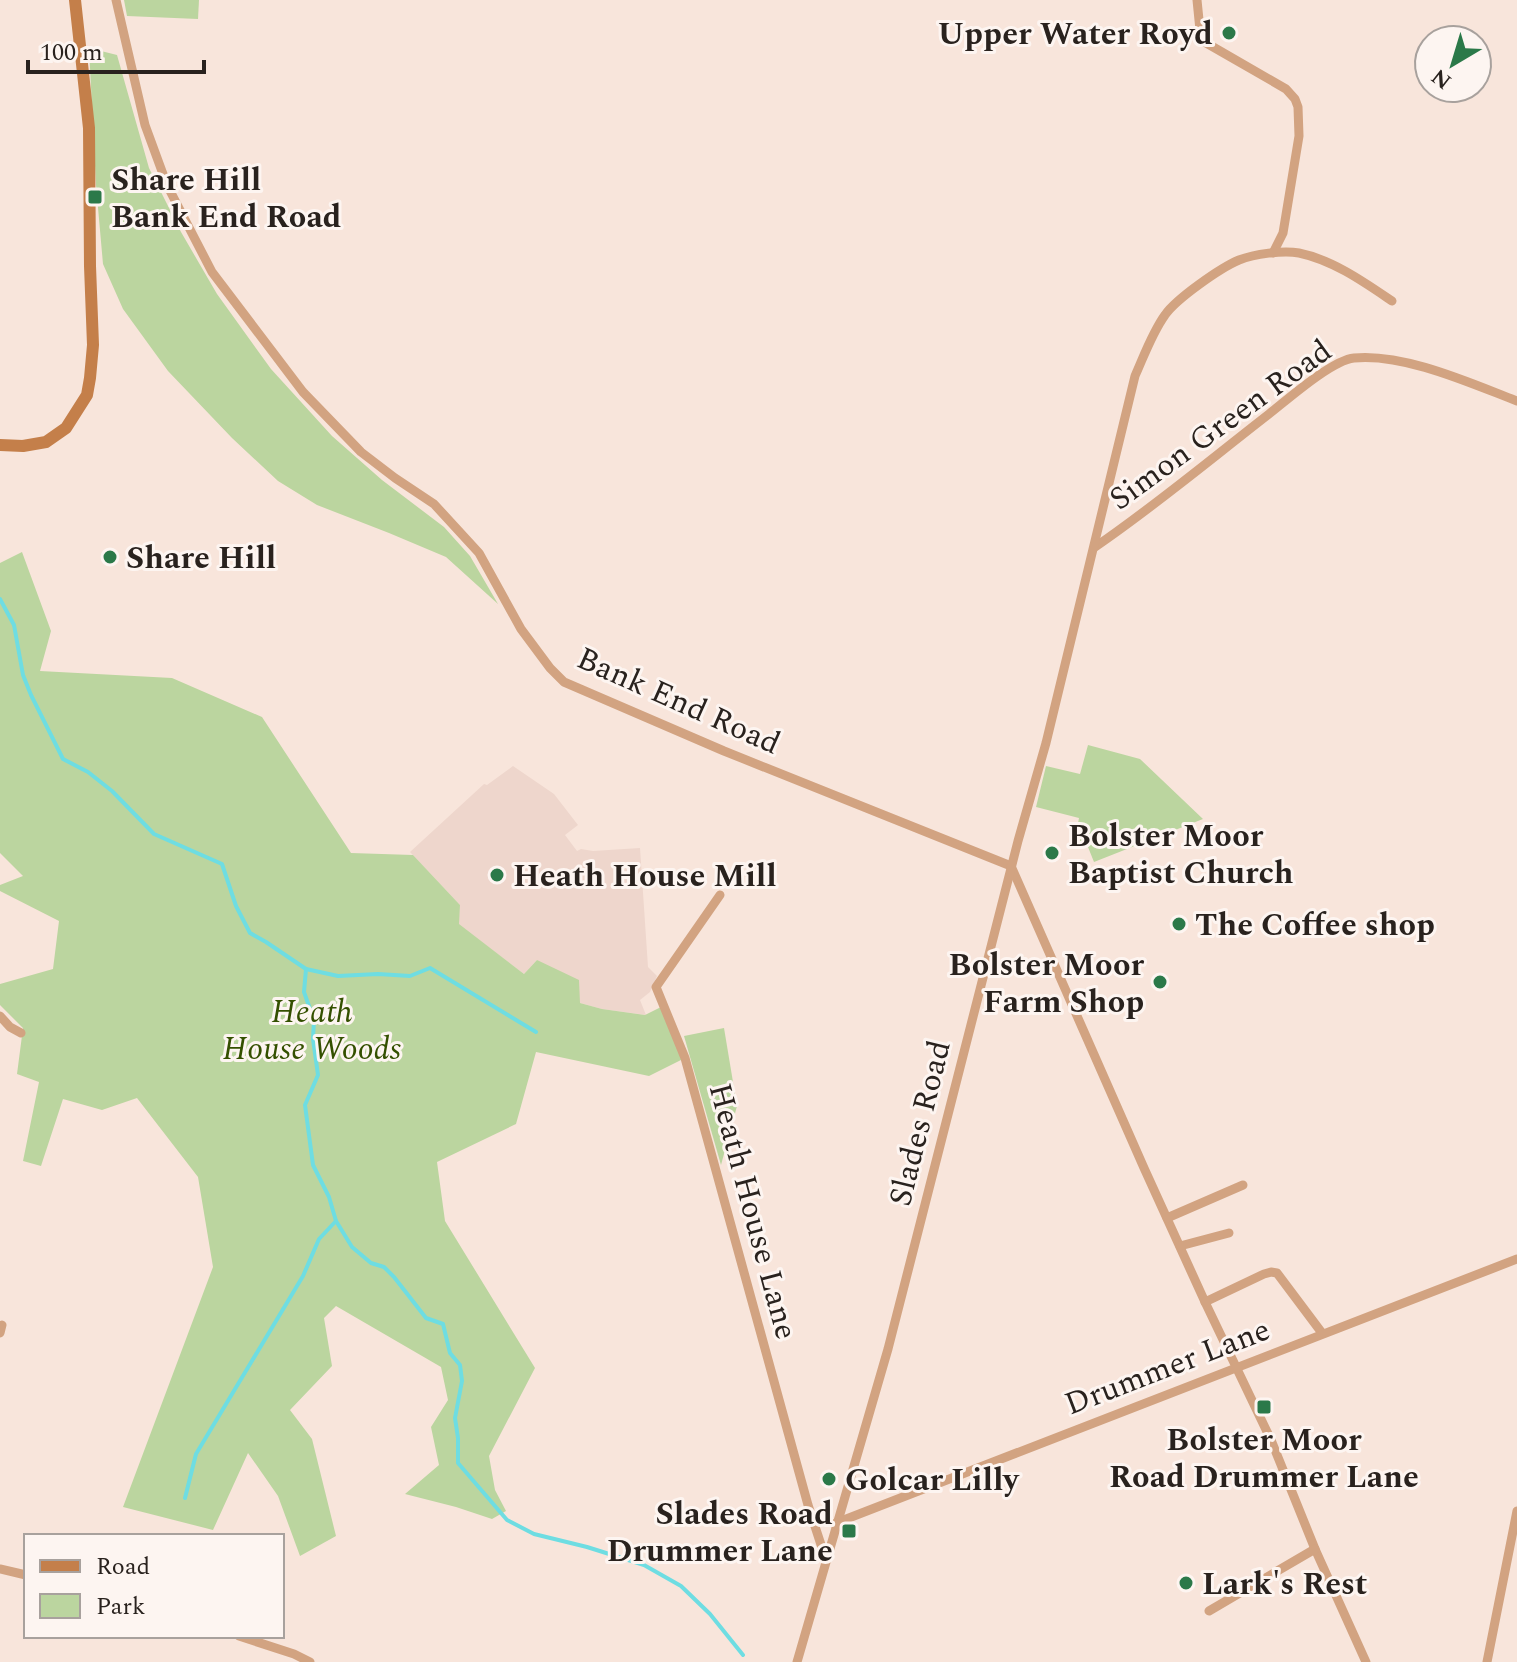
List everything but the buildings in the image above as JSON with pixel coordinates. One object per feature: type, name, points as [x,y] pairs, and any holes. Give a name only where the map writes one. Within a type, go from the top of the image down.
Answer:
[{"type":"street","points":[[0,445],[23,446],[46,442],[66,428],[87,395],[90,378],[93,345],[89,128],[75,0]]},
{"type":"street","name":"Bank End Road","points":[[116,0],[145,125],[167,185],[212,272],[303,392],[361,452],[434,504],[479,553],[521,629],[564,682],[724,751],[1011,866]]},
{"type":"street","points":[[1197,0],[1201,40],[1286,89],[1298,107],[1299,136],[1283,233],[1273,253],[1299,253],[1328,263],[1392,301]]},
{"type":"street","name":"Slades Road","points":[[797,1662],[888,1349],[1011,866],[1046,743],[1135,376],[1166,313],[1200,284],[1239,260],[1273,253]]},
{"type":"street","name":"Simon Green Road","points":[[1095,547],[1339,362],[1352,358],[1383,358],[1437,371],[1517,401]]},
{"type":"street","points":[[1011,866],[1205,1302],[1271,1440],[1315,1549],[1366,1662]]},
{"type":"street","name":"Heath House Lane","points":[[720,895],[656,987],[685,1058],[826,1560]]},
{"type":"street","points":[[0,1016],[21,1033]]},
{"type":"street","points":[[1167,1218],[1243,1185]]},
{"type":"street","points":[[1180,1246],[1229,1233]]},
{"type":"street","name":"Drummer Lane","points":[[836,1523],[1517,1259]]},
{"type":"street","points":[[1205,1302],[1264,1274],[1277,1273],[1322,1333]]},
{"type":"street","points":[[1487,1662],[1517,1511]]},
{"type":"street","points":[[1209,1611],[1315,1549]]},
{"type":"street","points":[[0,1569],[24,1575]]},
{"type":"street","points":[[245,1638],[310,1662]]},
{"type":"shaded area","points":[[513,766],[554,794],[578,825],[565,835],[577,851],[640,848],[648,967],[657,976],[650,992],[640,1000],[646,1015],[580,1003],[537,960],[524,974],[458,924],[460,905],[410,852],[484,784],[487,785]]},
{"type":"green space","points":[[124,0],[199,0],[198,19],[127,16]]},
{"type":"green space","points":[[89,48],[117,55],[149,168],[217,294],[271,369],[332,436],[382,480],[444,527],[470,556],[498,604],[446,557],[317,505],[278,481],[168,371],[123,309],[103,264]]},
{"type":"green space","name":"Heath House Woods","points":[[22,552],[51,631],[40,671],[172,678],[262,717],[351,853],[413,855],[460,905],[459,924],[524,974],[537,960],[579,980],[580,1003],[645,1015],[661,1007],[685,1058],[649,1076],[536,1052],[516,1124],[437,1162],[445,1221],[535,1368],[489,1456],[495,1490],[506,1511],[492,1519],[405,1494],[439,1465],[431,1427],[448,1400],[441,1367],[336,1306],[324,1318],[332,1366],[290,1410],[312,1439],[336,1536],[300,1556],[278,1496],[248,1453],[213,1530],[123,1507],[213,1267],[198,1177],[137,1098],[102,1110],[63,1099],[41,1166],[23,1161],[39,1082],[17,1074],[23,1028],[0,1005],[0,984],[53,969],[59,921],[0,891],[0,885],[23,876],[0,853],[0,563]]},
{"type":"green space","points":[[1088,745],[1140,759],[1203,819],[1094,862],[1086,842],[1076,845],[1079,818],[1036,807],[1046,766],[1080,774]]},
{"type":"green space","points":[[724,1028],[737,1106],[721,1165],[684,1036]]},
{"type":"waterway","points":[[0,599],[14,625],[23,675],[63,759],[88,772],[112,791],[154,834],[222,864],[236,906],[250,933],[306,969],[304,992],[314,1020],[318,1075],[305,1105],[313,1165],[329,1197],[336,1221],[352,1247],[371,1263],[384,1267],[426,1318],[443,1324],[450,1353],[460,1365],[462,1381],[455,1418],[458,1463],[507,1520],[534,1534],[644,1565],[681,1586],[710,1614],[743,1655]]},
{"type":"waterway","points":[[306,969],[338,976],[410,976],[430,968],[536,1032]]},
{"type":"waterway","points":[[185,1498],[196,1454],[303,1276],[319,1239],[336,1221]]},
{"type":"place","name":"Upper Water Royd","points":[[1229,33]]},
{"type":"place","name":"Share Hill Bank End Road","points":[[95,197]]},
{"type":"place","name":"Share Hill","points":[[110,557]]},
{"type":"place","name":"Bolster Moor Baptist Church","points":[[1052,853]]},
{"type":"place","name":"Heath House Mill","points":[[497,875]]},
{"type":"place","name":"The Coffee shop","points":[[1179,924]]},
{"type":"place","name":"Bolster Moor Farm Shop","points":[[1160,982]]},
{"type":"place","name":"Bolster Moor Road Drummer Lane","points":[[1264,1407]]},
{"type":"place","name":"Golcar Lilly","points":[[829,1479]]},
{"type":"place","name":"Slades Road Drummer Lane","points":[[849,1531]]},
{"type":"place","name":"Lark's Rest","points":[[1186,1583]]}]
